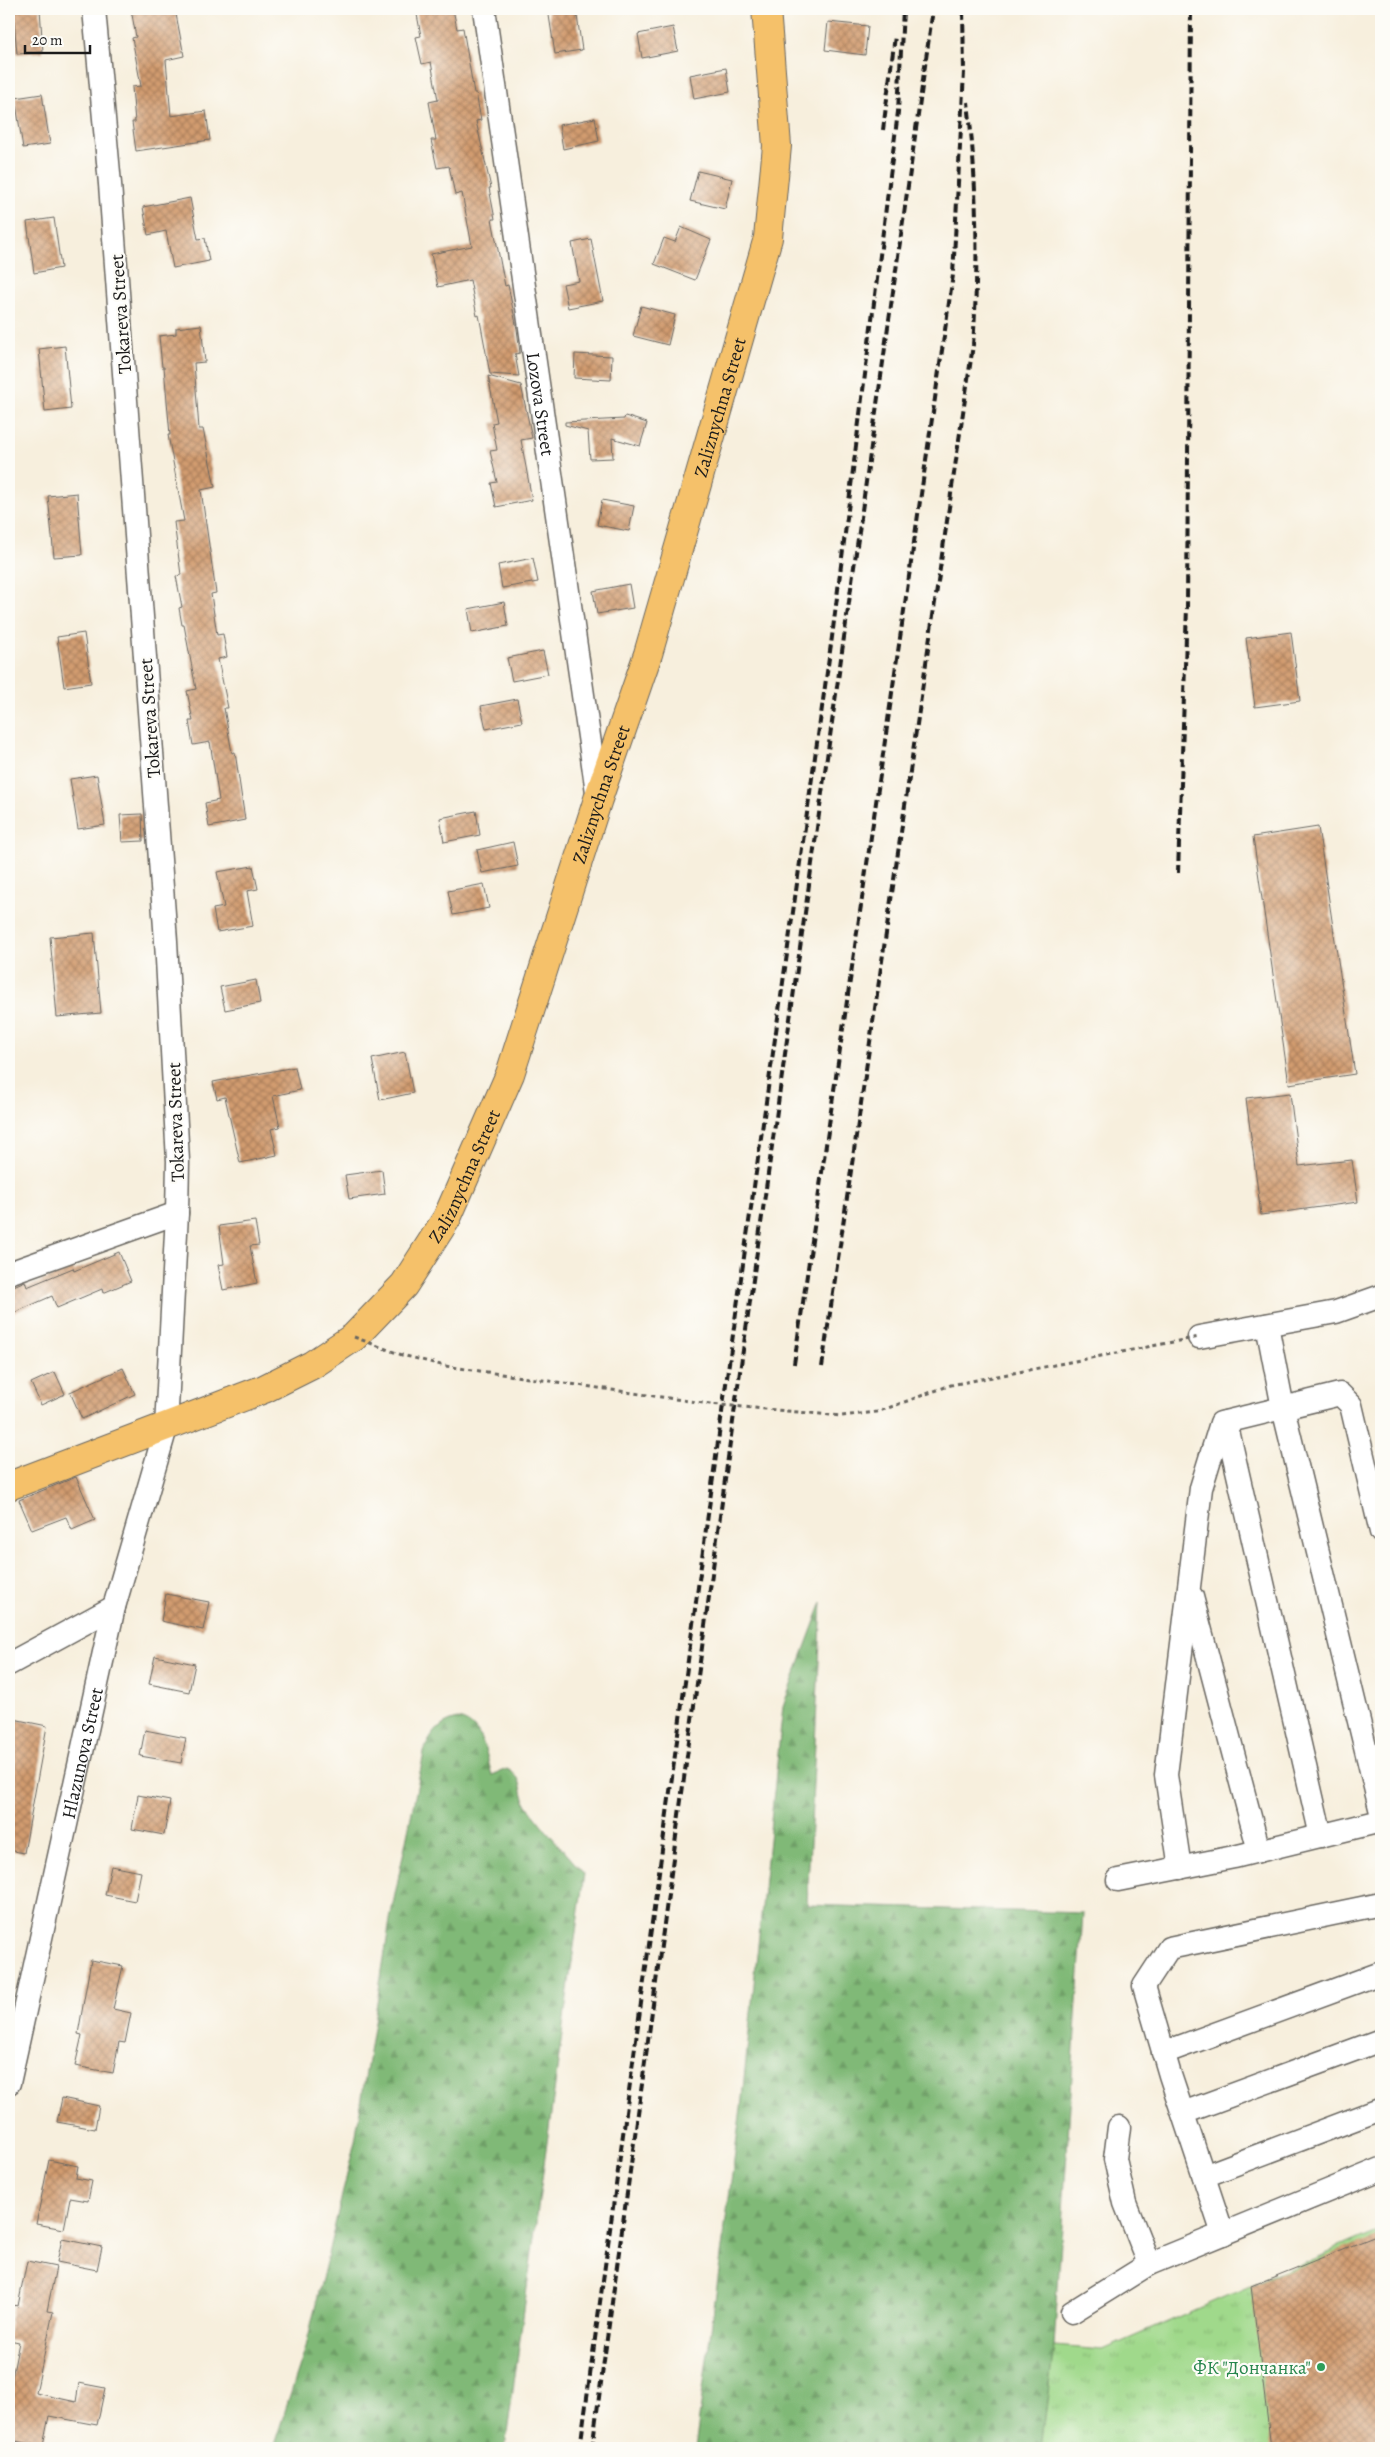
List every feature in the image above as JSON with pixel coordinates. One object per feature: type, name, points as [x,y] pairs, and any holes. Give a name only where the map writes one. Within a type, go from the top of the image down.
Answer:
[{"type":"main road","name":"Zaliznychna Street","points":[[9,1486],[166,1428],[264,1389],[312,1366],[354,1337],[404,1285],[447,1218],[510,1074],[598,798],[648,654],[768,238],[777,146],[766,9]]},
{"type":"street","name":"Tokareva Street","points":[[94,9],[110,184],[165,931],[178,1160],[166,1428]]},
{"type":"street","name":"Lozova Street","points":[[484,9],[598,798]]},
{"type":"street","points":[[9,1273],[177,1213]]},
{"type":"street","points":[[1199,1337],[1336,1312],[1381,1296]]},
{"type":"street","points":[[1267,1325],[1283,1408],[1381,1812]]},
{"type":"street","points":[[1180,1868],[1166,1775],[1201,1488],[1221,1423],[1340,1394],[1352,1405],[1381,1532]]},
{"type":"street","points":[[1226,1422],[1321,1836]]},
{"type":"street","name":"Hlazunova Street","points":[[9,2083],[114,1608],[166,1428]]},
{"type":"street","points":[[1189,1586],[1260,1851]]},
{"type":"street","points":[[9,1664],[114,1608]]},
{"type":"street","points":[[1118,1880],[1260,1851],[1381,1821]]},
{"type":"street","points":[[1223,2234],[1163,2052],[1144,1986],[1169,1948],[1381,1904]]},
{"type":"street","points":[[1163,2052],[1381,1973]]},
{"type":"street","points":[[1183,2113],[1381,2040]]},
{"type":"street","points":[[1204,2176],[1381,2109]]},
{"type":"street","points":[[1118,2127],[1115,2159],[1125,2202],[1149,2264]]},
{"type":"street","points":[[1072,2312],[1149,2264],[1381,2169]]},
{"type":"path","points":[[354,1337],[402,1355],[445,1366],[710,1404],[842,1416],[877,1412],[951,1385],[1199,1337]]},
{"type":"green space","points":[[822,1602],[807,1905],[1083,1913],[1054,2346],[1041,2448],[695,2448],[741,2108],[783,1706]]},
{"type":"green space","points":[[458,1719],[467,1722],[478,1733],[485,1749],[492,1775],[507,1769],[517,1777],[527,1805],[533,1814],[584,1874],[505,2448],[273,2448],[305,2350],[355,2141],[391,1914],[425,1748],[438,1729],[446,1723]]},
{"type":"green space","points":[[1381,2229],[1381,2448],[1041,2448],[1054,2346],[1103,2350]]},
{"type":"building","points":[[13,9],[40,9],[43,52],[17,54]]},
{"type":"building","points":[[131,9],[175,9],[184,56],[166,60],[171,116],[206,111],[210,140],[136,151],[132,122],[135,122],[132,87],[141,86],[132,38],[136,37]]},
{"type":"building","points":[[416,9],[453,9],[457,29],[463,28],[474,93],[476,93],[481,120],[476,121],[491,188],[489,188],[495,219],[492,219],[505,286],[508,285],[517,329],[520,353],[515,354],[519,376],[490,374],[479,315],[477,316],[470,280],[438,287],[431,254],[472,246],[462,193],[455,195],[449,166],[437,168],[431,140],[436,140],[429,102],[438,100],[431,62],[422,64],[416,37],[421,36]]},
{"type":"building","points":[[548,9],[576,9],[582,50],[555,54]]},
{"type":"building","points":[[828,22],[868,26],[865,55],[825,50]]},
{"type":"building","points":[[673,27],[678,51],[642,58],[638,34]]},
{"type":"building","points":[[726,68],[730,92],[694,99],[690,75]]},
{"type":"building","points":[[42,94],[50,144],[23,148],[15,98]]},
{"type":"building","points":[[595,118],[599,141],[563,149],[559,125]]},
{"type":"building","points":[[698,171],[732,179],[725,209],[690,201]]},
{"type":"building","points":[[190,198],[198,239],[205,238],[209,261],[173,268],[166,231],[148,235],[143,207]]},
{"type":"building","points":[[54,218],[61,268],[34,273],[27,222]]},
{"type":"building","points":[[681,227],[711,240],[695,280],[654,264],[664,238],[675,242]]},
{"type":"building","points":[[591,239],[603,301],[568,308],[563,284],[579,281],[572,243]]},
{"type":"building","points":[[641,306],[675,315],[668,345],[633,336]]},
{"type":"building","points":[[201,325],[205,362],[194,363],[199,429],[203,429],[215,487],[201,490],[216,593],[211,594],[217,635],[223,634],[227,657],[218,659],[228,708],[224,708],[232,753],[235,752],[245,820],[209,827],[205,803],[219,800],[210,742],[193,745],[189,721],[193,721],[187,691],[196,689],[179,608],[182,607],[176,576],[181,575],[174,522],[184,521],[168,435],[170,435],[164,367],[162,367],[159,336],[176,334],[176,328]]},
{"type":"building","points":[[65,346],[71,409],[45,412],[39,349]]},
{"type":"building","points":[[575,354],[612,356],[611,380],[574,378]]},
{"type":"building","points":[[488,376],[521,385],[532,438],[521,440],[532,500],[496,507],[491,483],[497,482],[490,451],[497,450],[492,423],[497,422]]},
{"type":"building","points":[[625,416],[647,423],[640,446],[612,438],[613,458],[590,459],[588,431],[565,425],[565,422],[624,419]]},
{"type":"building","points":[[77,493],[82,555],[54,557],[48,496]]},
{"type":"building","points":[[602,500],[634,506],[629,531],[597,525]]},
{"type":"building","points":[[533,558],[538,582],[502,588],[498,565]]},
{"type":"building","points":[[629,584],[633,608],[597,614],[593,591]]},
{"type":"building","points":[[504,602],[508,626],[472,633],[468,609]]},
{"type":"building","points":[[1291,632],[1300,701],[1255,707],[1246,638]]},
{"type":"building","points":[[84,633],[91,683],[64,687],[57,637]]},
{"type":"building","points":[[543,651],[548,674],[512,681],[507,658]]},
{"type":"building","points":[[517,699],[522,722],[486,729],[481,706]]},
{"type":"building","points":[[97,775],[105,825],[78,829],[70,779]]},
{"type":"building","points":[[476,811],[480,835],[444,842],[440,818]]},
{"type":"building","points":[[142,814],[143,841],[122,842],[120,815]]},
{"type":"building","points":[[1318,827],[1355,1074],[1289,1084],[1253,837]]},
{"type":"building","points":[[513,842],[518,866],[482,873],[477,850]]},
{"type":"building","points":[[253,866],[258,889],[247,891],[253,926],[217,932],[213,909],[224,907],[217,872]]},
{"type":"building","points":[[484,884],[489,908],[453,915],[448,891]]},
{"type":"building","points":[[94,933],[101,1013],[57,1017],[50,937]]},
{"type":"building","points":[[256,980],[260,1003],[225,1010],[220,987]]},
{"type":"building","points":[[405,1052],[413,1093],[380,1100],[372,1059]]},
{"type":"building","points":[[295,1067],[300,1090],[273,1096],[280,1127],[271,1129],[277,1155],[240,1163],[225,1097],[217,1099],[213,1082]]},
{"type":"building","points":[[1290,1093],[1299,1166],[1352,1160],[1358,1202],[1261,1215],[1246,1098]]},
{"type":"building","points":[[382,1170],[385,1194],[349,1199],[345,1175]]},
{"type":"building","points":[[255,1221],[259,1245],[250,1246],[257,1283],[223,1290],[218,1265],[224,1264],[219,1226]]},
{"type":"building","points":[[119,1252],[131,1281],[103,1293],[102,1289],[57,1308],[52,1296],[9,1315],[9,1288],[25,1281],[27,1287],[73,1268],[74,1271]]},
{"type":"building","points":[[123,1368],[135,1394],[82,1419],[70,1392]]},
{"type":"building","points":[[55,1372],[65,1394],[41,1405],[31,1383]]},
{"type":"building","points":[[76,1477],[95,1520],[72,1530],[66,1517],[32,1530],[19,1500]]},
{"type":"building","points":[[166,1594],[209,1602],[203,1630],[161,1621]]},
{"type":"building","points":[[155,1656],[195,1664],[189,1692],[149,1684]]},
{"type":"building","points":[[9,1718],[47,1726],[24,1853],[9,1850]]},
{"type":"building","points":[[145,1730],[186,1738],[181,1763],[140,1756]]},
{"type":"building","points":[[138,1795],[170,1801],[164,1835],[132,1829]]},
{"type":"building","points":[[111,1866],[141,1872],[135,1901],[105,1895]]},
{"type":"building","points":[[91,1960],[123,1966],[113,2009],[131,2013],[125,2043],[119,2042],[113,2073],[75,2066],[82,2035],[78,2034]]},
{"type":"building","points":[[62,2098],[99,2106],[95,2129],[57,2122]]},
{"type":"building","points":[[49,2160],[78,2166],[76,2178],[92,2181],[88,2201],[70,2198],[64,2229],[36,2224]]},
{"type":"building","name":"ФК \"Дончанка\"","points":[[1381,2234],[1381,2448],[1271,2448],[1251,2286]]},
{"type":"building","points":[[62,2239],[102,2247],[97,2270],[57,2262]]},
{"type":"building","points":[[27,2261],[56,2267],[47,2311],[53,2312],[36,2393],[76,2402],[79,2383],[105,2388],[97,2425],[49,2416],[43,2446],[9,2440],[9,2393],[19,2342],[9,2340],[9,2327],[13,2305],[18,2306]]},
{"type":"railway","points":[[580,2448],[723,1405],[832,637],[898,112],[903,9]]},
{"type":"railway","points":[[592,2448],[735,1407],[933,9]]},
{"type":"railway","points":[[794,1364],[953,275],[964,72],[963,9]]},
{"type":"railway","points":[[1178,873],[1187,607],[1191,9]]},
{"type":"railway","points":[[883,130],[895,36]]},
{"type":"railway","points":[[822,1367],[973,345],[976,223],[968,102]]},
{"type":"place","name":"ФК \"Дончанка\"","points":[[1321,2367]]}]
